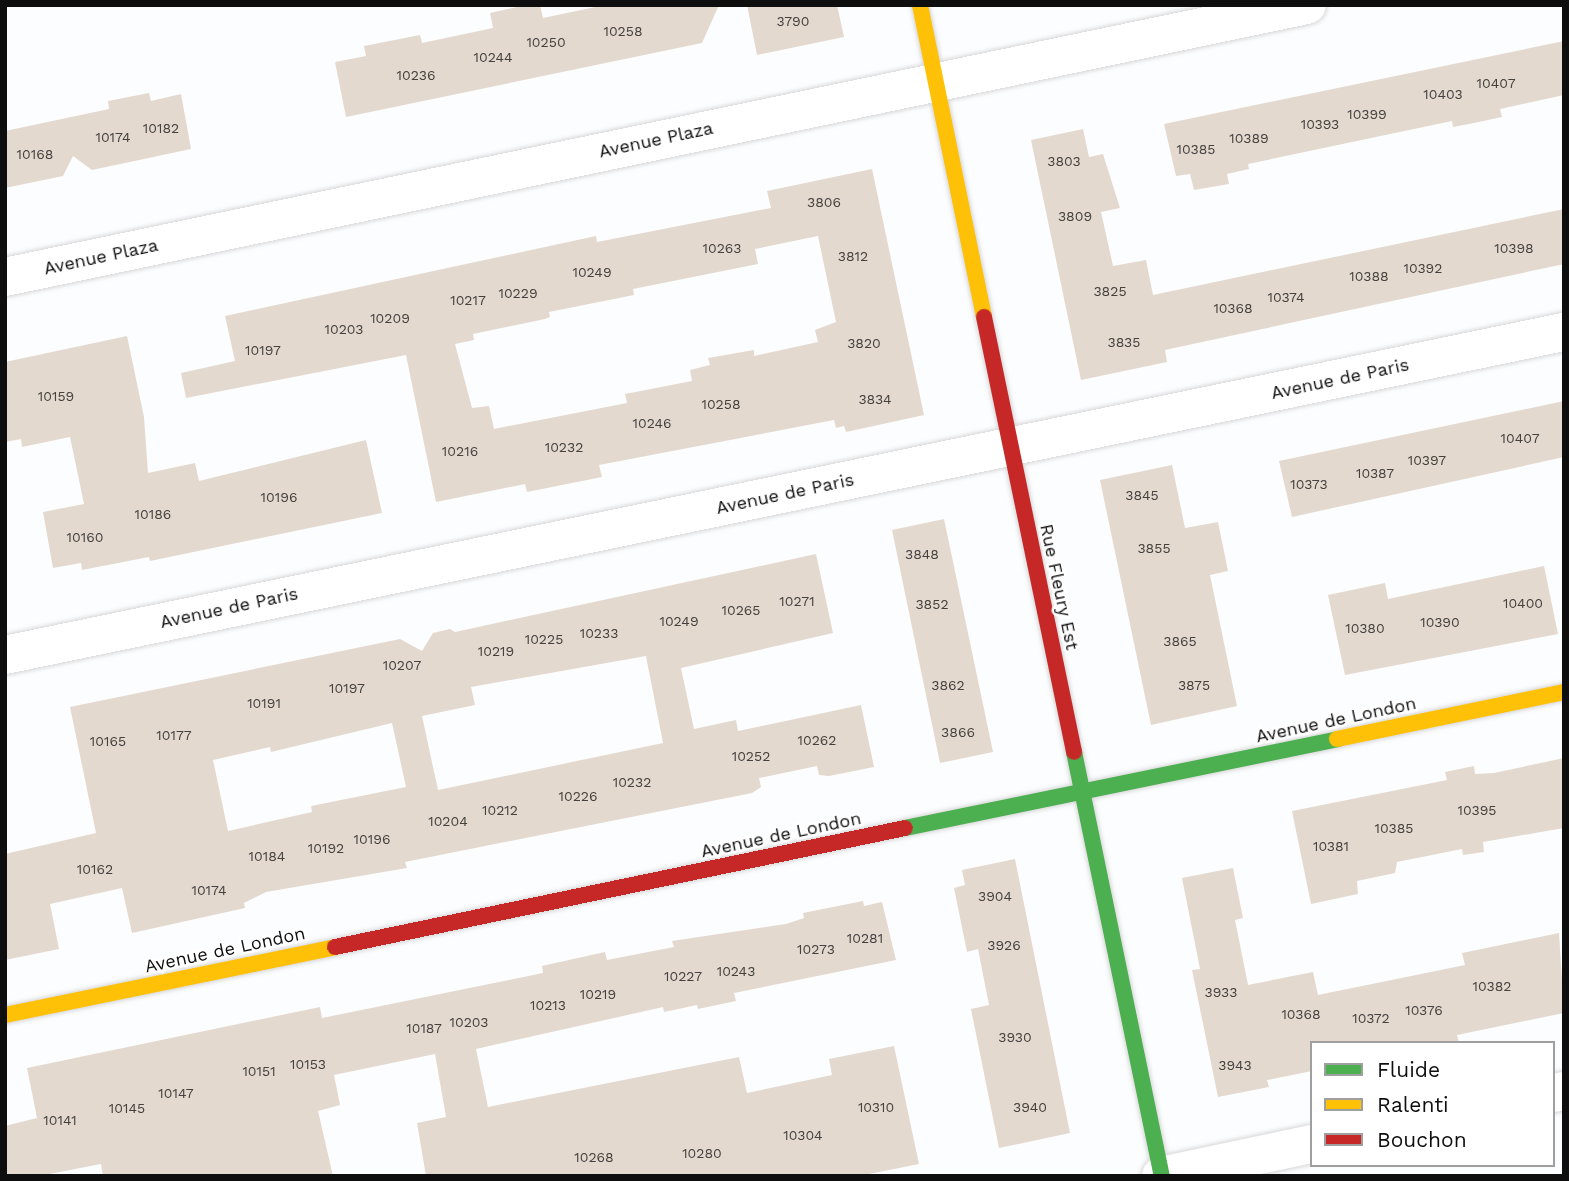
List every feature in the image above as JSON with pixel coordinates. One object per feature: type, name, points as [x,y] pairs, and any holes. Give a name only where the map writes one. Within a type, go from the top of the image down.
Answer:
[{"type":"street","name":"Rue Fleury Est","points":[[920,5],[1162,1176]]},
{"type":"street","name":"Avenue Plaza","points":[[5,277],[1307,5]]},
{"type":"street","name":"Avenue de Paris","points":[[5,655],[1564,331]]},
{"type":"street","name":"Avenue de London","points":[[5,1015],[1564,692]]},
{"type":"street","points":[[1162,1176],[1310,1144]]},
{"type":"building","points":[[526,5],[540,5],[543,18],[605,5],[719,5],[702,43],[346,117],[335,62],[366,56],[364,46],[420,35],[422,43],[493,28],[490,13]]},
{"type":"building","points":[[747,5],[837,5],[844,37],[757,55]]},
{"type":"building","points":[[1564,41],[1564,95],[1500,109],[1502,117],[1453,127],[1452,121],[1248,164],[1249,169],[1227,174],[1229,184],[1194,190],[1190,174],[1176,176],[1164,124]]},
{"type":"building","points":[[149,93],[151,101],[181,94],[191,149],[92,170],[73,156],[63,176],[5,188],[5,131],[109,109],[108,101]]},
{"type":"building","points":[[1083,129],[1089,157],[1103,154],[1120,208],[1101,212],[1113,266],[1146,260],[1153,295],[1564,209],[1564,264],[1165,350],[1167,362],[1081,380],[1031,140]]},
{"type":"building","points":[[872,169],[924,415],[846,432],[844,426],[836,428],[834,420],[599,465],[602,477],[527,492],[525,484],[436,502],[406,355],[186,398],[181,373],[235,361],[225,316],[596,236],[597,242],[771,208],[767,191]],"holes":[[[818,236],[836,322],[815,330],[818,342],[754,356],[754,350],[708,358],[710,365],[690,370],[692,381],[625,394],[627,403],[494,429],[489,406],[472,408],[455,344],[474,340],[473,334],[545,319],[550,317],[549,312],[634,295],[633,289],[758,264],[755,249]]]},
{"type":"building","points":[[127,336],[144,417],[148,473],[195,463],[199,481],[366,440],[382,513],[150,561],[149,557],[82,570],[81,563],[53,568],[43,512],[84,504],[70,437],[22,447],[21,439],[5,442],[5,362]]},
{"type":"building","points":[[1564,401],[1564,457],[1292,517],[1279,461]]},
{"type":"building","points":[[1172,465],[1185,528],[1218,522],[1228,571],[1210,575],[1237,706],[1151,725],[1100,480]]},
{"type":"building","points":[[944,519],[993,752],[940,763],[892,530]]},
{"type":"building","points":[[816,554],[833,633],[681,668],[694,729],[736,720],[738,731],[861,705],[874,767],[829,776],[819,775],[817,766],[759,778],[761,787],[752,793],[405,862],[407,868],[266,892],[244,903],[245,908],[132,933],[122,888],[50,904],[59,949],[5,960],[5,854],[96,833],[70,707],[400,639],[422,651],[433,633],[450,629],[455,632]],"holes":[[[646,656],[663,743],[438,790],[422,716],[475,705],[471,687]],[[392,723],[406,787],[311,806],[312,812],[228,831],[213,760],[270,747],[271,752]]]},
{"type":"building","points":[[1544,566],[1558,634],[1345,675],[1328,595],[1385,583],[1388,599]]},
{"type":"building","points":[[1564,758],[1564,828],[1483,842],[1484,852],[1463,855],[1462,849],[1397,862],[1395,873],[1357,881],[1358,894],[1311,904],[1292,811],[1447,780],[1445,772],[1474,766],[1475,774],[1494,773]]},
{"type":"building","points":[[1015,859],[1070,1133],[999,1148],[971,1009],[989,1005],[978,949],[967,952],[954,888],[965,885],[962,870]]},
{"type":"building","points":[[1233,868],[1243,918],[1235,920],[1248,985],[1313,972],[1318,995],[1465,965],[1462,953],[1559,933],[1564,1013],[1457,1035],[1458,1041],[1310,1041],[1310,1071],[1267,1080],[1269,1087],[1218,1097],[1192,970],[1200,969],[1182,878]]},
{"type":"building","points":[[863,901],[864,906],[882,902],[896,960],[734,993],[736,1001],[698,1009],[697,1005],[664,1012],[663,1007],[476,1049],[488,1107],[739,1057],[747,1093],[832,1075],[829,1059],[894,1046],[919,1164],[859,1176],[426,1176],[417,1123],[446,1117],[435,1054],[334,1075],[340,1105],[318,1111],[333,1176],[103,1176],[101,1164],[39,1176],[5,1176],[5,1126],[37,1118],[27,1068],[320,1007],[322,1018],[543,973],[542,966],[605,952],[607,960],[674,947],[672,941],[786,924],[804,918],[803,913]]},
{"type":"traffic: fast","points":[[905,828],[1337,739]]},
{"type":"traffic: fast","points":[[1074,752],[1162,1176]]},
{"type":"traffic: slow","points":[[920,5],[984,317]]},
{"type":"traffic: slow","points":[[1337,739],[1564,692]]},
{"type":"traffic: slow","points":[[5,1015],[335,947]]},
{"type":"traffic: jam","points":[[984,317],[1074,752]]},
{"type":"traffic: jam","points":[[335,947],[905,828]]}]
